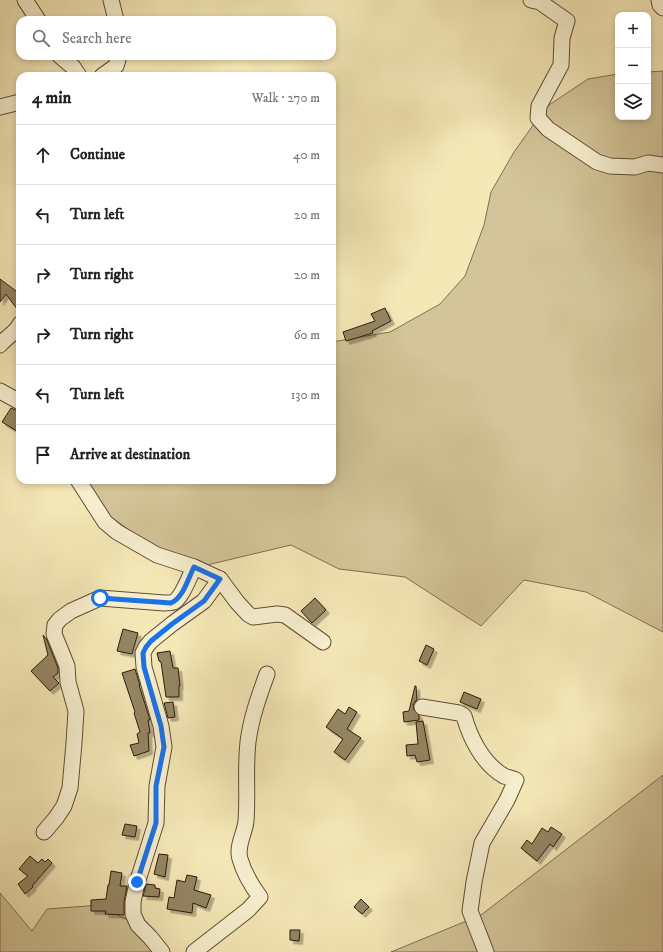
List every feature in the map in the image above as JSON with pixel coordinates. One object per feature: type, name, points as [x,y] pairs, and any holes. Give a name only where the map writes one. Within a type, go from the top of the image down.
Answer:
[{"type":"street","points":[[25,0],[35,16]]},
{"type":"street","points":[[111,0],[115,16]]},
{"type":"street","points":[[659,0],[660,5],[663,8]]},
{"type":"street","points":[[537,1],[567,21],[562,38],[560,66],[539,106],[538,118],[548,128],[597,162],[610,166],[635,167],[648,163],[663,165]]},
{"type":"street","points":[[65,60],[76,72]]},
{"type":"street","points":[[108,72],[116,66],[118,60]]},
{"type":"street","points":[[0,107],[16,103]]},
{"type":"street","points":[[0,345],[10,334],[16,331]]},
{"type":"street","points":[[0,391],[16,400]]},
{"type":"street","points":[[81,484],[105,522],[117,532],[157,556],[194,567],[220,579],[248,614],[254,617],[285,614],[323,642]]},
{"type":"street","points":[[44,832],[64,806],[70,788],[76,711],[68,682],[67,666],[54,634],[55,625],[71,610],[100,598],[164,603],[176,601],[194,567]]},
{"type":"street","points":[[162,952],[138,925],[133,914],[133,902],[137,882],[156,823],[156,786],[164,747],[161,726],[144,667],[143,653],[151,641],[204,601],[220,579]]},
{"type":"street","points":[[194,952],[248,910],[260,897],[252,886],[246,873],[240,858],[240,848],[246,822],[246,766],[248,741],[251,723],[267,674]]},
{"type":"street","points":[[422,707],[459,713],[464,716],[476,747],[483,756],[493,768],[504,776],[516,780],[507,800],[482,843],[474,882],[470,912],[486,952]]},
{"type":"shaded area","points":[[663,71],[663,632],[586,592],[524,580],[481,626],[405,577],[339,569],[291,545],[207,565],[164,555],[97,507],[87,484],[336,484],[336,341],[390,332],[440,304],[465,276],[484,225],[491,192],[514,152],[546,107],[588,79],[615,74],[615,120],[651,120],[651,72]]},
{"type":"shaded area","points":[[663,775],[663,952],[391,952],[481,915]]},
{"type":"shaded area","points":[[0,893],[32,931],[47,909],[101,905],[134,924],[161,952],[0,952]]},
{"type":"building","points":[[0,279],[16,291],[16,308],[6,294],[0,302]]},
{"type":"building","points":[[385,308],[391,321],[372,331],[373,333],[346,341],[343,332],[375,321],[371,314]]},
{"type":"building","points":[[11,408],[16,410],[16,431],[2,422]]},
{"type":"building","points":[[315,598],[326,610],[312,623],[301,611]]},
{"type":"building","points":[[123,629],[138,633],[132,654],[117,651]]},
{"type":"building","points":[[43,635],[47,640],[58,668],[58,673],[53,677],[59,683],[50,691],[31,671],[48,655]]},
{"type":"building","points":[[426,645],[434,649],[427,665],[419,661]]},
{"type":"building","points":[[170,651],[173,668],[178,668],[180,686],[179,697],[166,697],[161,662],[159,661],[157,653]]},
{"type":"building","points":[[135,669],[150,720],[148,720],[150,733],[148,733],[149,751],[134,756],[130,745],[139,743],[137,734],[140,732],[122,673]]},
{"type":"building","points":[[415,686],[417,699],[413,705],[414,710],[419,715],[419,720],[404,722],[403,712],[409,711]]},
{"type":"building","points":[[464,692],[481,699],[477,709],[460,702]]},
{"type":"building","points":[[173,702],[175,717],[168,718],[164,703]]},
{"type":"building","points":[[349,707],[357,712],[347,729],[361,738],[345,760],[334,752],[343,739],[326,727],[338,709],[345,714]]},
{"type":"building","points":[[423,721],[430,760],[417,762],[415,755],[407,756],[406,745],[418,744],[416,722]]},
{"type":"building","points":[[125,824],[137,826],[135,837],[122,835]]},
{"type":"building","points":[[551,827],[562,834],[553,847],[550,844],[537,861],[521,848],[527,840],[532,844],[542,828],[548,832]]},
{"type":"building","points":[[159,854],[168,855],[165,877],[154,874]]},
{"type":"building","points":[[30,856],[38,863],[42,859],[45,862],[48,859],[52,863],[32,886],[33,887],[25,894],[18,884],[28,876],[19,869]]},
{"type":"building","points":[[111,871],[122,873],[120,886],[127,886],[124,902],[124,915],[105,914],[106,911],[91,911],[91,900],[106,899]]},
{"type":"building","points":[[187,875],[197,877],[194,890],[211,895],[206,908],[193,903],[192,913],[167,909],[169,897],[174,898],[177,880],[185,882]]},
{"type":"building","points":[[146,884],[155,885],[155,888],[160,889],[159,897],[143,896]]},
{"type":"building","points":[[361,899],[369,907],[362,914],[354,907]]},
{"type":"building","points":[[290,930],[300,930],[299,941],[290,940]]},
{"type":"route","points":[[100,598],[171,603],[176,601],[180,596],[194,567],[220,579],[204,601],[151,641],[143,653],[144,667],[161,726],[164,747],[156,786],[156,823],[137,882]]}]
